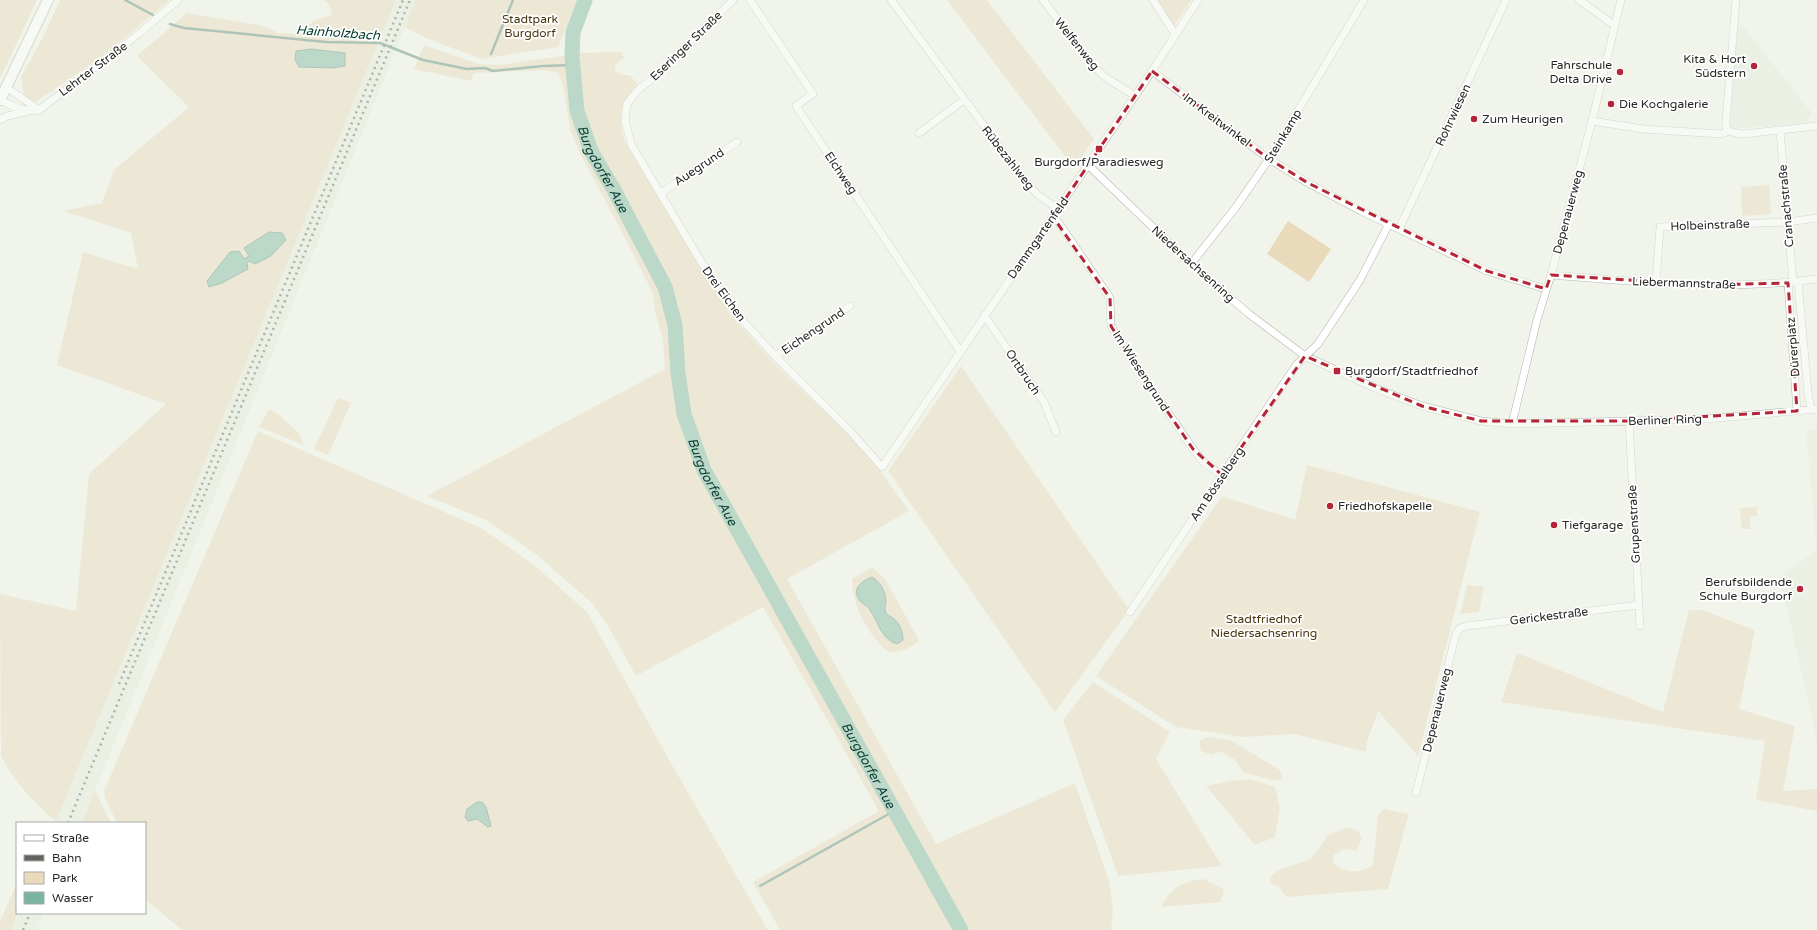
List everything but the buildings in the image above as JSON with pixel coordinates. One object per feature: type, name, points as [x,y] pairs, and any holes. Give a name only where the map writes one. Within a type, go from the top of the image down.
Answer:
[{"type":"main road","points":[[0,100],[48,0]]},
{"type":"street","name":"Lehrter Straße","points":[[0,120],[7,116],[39,110],[141,32],[178,0]]},
{"type":"street","name":"Eseringer Straße","points":[[637,92],[667,66],[733,0]]},
{"type":"street","name":"Elchweg","points":[[750,0],[813,94],[796,106],[960,351]]},
{"type":"street","name":"Rübezahlweg","points":[[891,0],[1025,181],[1037,194],[1058,210]]},
{"type":"street","name":"Welfenweg","points":[[1043,0],[1094,67],[1105,77],[1135,96]]},
{"type":"street","points":[[1152,0],[1175,34]]},
{"type":"street","name":"Dammgartenfeld","points":[[882,467],[984,315],[1152,72],[1198,0]]},
{"type":"street","name":"Steinkamp","points":[[1191,264],[1236,207],[1269,159],[1364,0]]},
{"type":"street","name":"Rohrwiesen","points":[[1399,229],[1506,0]]},
{"type":"street","points":[[1578,0],[1614,25]]},
{"type":"street","name":"Depenauerweg","points":[[1512,424],[1537,320],[1551,275],[1592,121],[1621,0]]},
{"type":"street","points":[[1736,0],[1726,121],[1729,130],[1735,134],[1743,134],[1817,126]]},
{"type":"street","name":"Im Kreitwinkel","points":[[1152,72],[1269,159],[1308,183],[1487,271],[1546,289]]},
{"type":"street","points":[[6,87],[39,110]]},
{"type":"street","name":"Drei Eichen","points":[[637,92],[627,104],[625,121],[632,146],[705,268],[734,311],[775,356],[850,431],[882,467]]},
{"type":"street","points":[[0,100],[29,112]]},
{"type":"street","points":[[919,134],[964,100]]},
{"type":"street","points":[[1592,121],[1643,129],[1682,132],[1721,134],[1729,130]]},
{"type":"street","name":"Cranachstraße","points":[[1780,130],[1793,282]]},
{"type":"street","name":"Auegrund","points":[[661,193],[737,142]]},
{"type":"street","name":"Niedersachsenring","points":[[1088,165],[1191,264],[1249,314],[1305,356],[1375,388],[1422,406],[1481,421],[1512,424]]},
{"type":"street","name":"Im Wiesengrund","points":[[1053,217],[1059,223],[1110,298],[1111,326],[1129,355],[1193,449],[1204,463],[1222,475]]},
{"type":"street","name":"Holbeinstraße","points":[[1656,284],[1660,227],[1788,222],[1817,218]]},
{"type":"street","points":[[1305,356],[1318,344],[1360,280],[1389,224]]},
{"type":"street","name":"Liebermannstraße","points":[[1551,275],[1656,284],[1705,285],[1793,282],[1817,279]]},
{"type":"street","name":"Dürerplatz","points":[[1793,282],[1808,393],[1814,409]]},
{"type":"street","name":"Dürerplatz","points":[[1793,282],[1797,411]]},
{"type":"street","name":"Eichengrund","points":[[775,356],[850,306]]},
{"type":"street","name":"Ortbruch","points":[[984,315],[1044,402],[1056,432]]},
{"type":"street","name":"Am Bösselberg","points":[[1130,612],[1297,364],[1305,356]]},
{"type":"street","name":"Berliner Ring","points":[[1512,424],[1629,422],[1707,418],[1814,409]]},
{"type":"street","name":"Grupenstraße","points":[[1629,422],[1640,626]]},
{"type":"street","name":"Gerickestraße","points":[[1460,628],[1638,605]]},
{"type":"street","name":"Depenauerweg","points":[[1416,793],[1456,634],[1460,628]]},
{"type":"highlighted area","points":[[1152,71],[1269,159],[1308,183],[1487,271],[1546,289],[1551,275],[1705,285],[1788,283],[1797,411],[1629,421],[1481,421],[1422,406],[1305,356],[1222,475],[1193,449],[1129,355],[1111,326],[1110,298],[1053,217]]},
{"type":"shaded area","points":[[396,0],[416,0],[82,822],[56,822]]},
{"type":"shaded area","name":"Kita & Hort Südstern","points":[[1737,19],[1812,113],[1806,123],[1730,129]]},
{"type":"shaded area","points":[[1817,429],[1817,550],[1806,431]]},
{"type":"shaded area","name":"Berufsbildende Schule Burgdorf","points":[[1817,550],[1817,741],[1780,577]]},
{"type":"shaded area","points":[[18,914],[44,914],[37,930],[11,930]]},
{"type":"green space","points":[[0,0],[37,0],[0,79]]},
{"type":"green space","points":[[60,0],[169,0],[104,54],[35,102],[24,96],[21,77],[43,37]]},
{"type":"green space","points":[[324,0],[396,0],[56,822],[26,792],[12,775],[1,756],[0,594],[76,611],[89,474],[166,404],[57,365],[83,252],[138,269],[131,233],[63,211],[102,203],[114,170],[189,107],[137,56],[187,13],[264,26],[278,33],[297,34],[314,21],[332,15],[329,5]],"holes":[[[239,251],[243,260],[249,256],[247,263],[207,281],[230,252]]]},
{"type":"green space","name":"Stadtpark Burgdorf","points":[[416,0],[577,0],[558,47],[481,59],[426,38],[405,27]]},
{"type":"green space","points":[[947,0],[987,0],[1094,139],[1074,168]]},
{"type":"green space","points":[[1157,0],[1191,0],[1174,26]]},
{"type":"green space","points":[[424,45],[478,64],[501,65],[568,55],[574,111],[577,124],[588,151],[661,288],[671,324],[674,372],[681,415],[702,473],[957,930],[780,930],[753,882],[879,811],[763,607],[636,676],[608,626],[592,603],[537,555],[486,520],[427,496],[665,369],[663,339],[655,312],[653,293],[578,149],[570,129],[563,85],[558,73],[546,70],[474,73],[471,81],[414,69]]},
{"type":"green space","points":[[622,52],[624,58],[615,65],[615,70],[621,75],[630,75],[638,85],[621,111],[621,124],[625,142],[730,314],[775,364],[866,451],[909,511],[787,579],[936,844],[1075,783],[1109,881],[1113,909],[1111,930],[966,930],[774,586],[706,459],[688,406],[678,323],[672,297],[662,270],[639,223],[592,142],[581,104],[576,53]]},
{"type":"green space","points":[[1769,185],[1771,214],[1742,216],[1741,187]]},
{"type":"green space","points":[[1288,221],[1331,249],[1309,282],[1267,254]]},
{"type":"green space","points":[[961,366],[1129,610],[1055,712],[888,471]]},
{"type":"green space","points":[[338,398],[351,403],[328,455],[314,449]]},
{"type":"green space","points":[[269,409],[278,414],[299,433],[304,445],[259,427]]},
{"type":"green space","points":[[258,431],[481,528],[533,564],[587,612],[672,765],[768,930],[182,930],[146,900],[146,822],[117,822],[105,798],[104,791]]},
{"type":"green space","name":"Stadtfriedhof Niedersachsenring","points":[[1307,465],[1480,512],[1418,756],[1378,711],[1367,742],[1366,752],[1294,734],[1243,737],[1176,727],[1096,676],[1222,496],[1295,520]]},
{"type":"green space","points":[[1757,507],[1757,516],[1750,517],[1750,529],[1742,529],[1740,508]]},
{"type":"green space","points":[[872,567],[885,579],[919,640],[912,646],[905,649],[888,652],[874,637],[862,619],[855,599],[852,579]],"holes":[[[886,600],[886,607],[890,616],[900,627],[903,640],[879,627],[870,610],[861,602]]]},
{"type":"green space","points":[[1467,585],[1484,587],[1479,612],[1460,614]]},
{"type":"green space","points":[[1689,610],[1702,610],[1755,630],[1739,709],[1795,726],[1783,791],[1817,789],[1817,811],[1756,800],[1765,741],[1501,702],[1517,653],[1663,712]]},
{"type":"green space","points":[[1093,682],[1170,732],[1156,759],[1222,866],[1118,876],[1063,720]]},
{"type":"green space","points":[[1208,737],[1232,741],[1280,770],[1283,778],[1277,781],[1244,773],[1234,759],[1219,751],[1212,755],[1201,751],[1199,741]]},
{"type":"green space","points":[[1251,779],[1275,787],[1280,808],[1275,837],[1255,845],[1206,786]]},
{"type":"green space","points":[[95,790],[111,822],[82,822]]},
{"type":"green space","points":[[1384,809],[1409,814],[1388,889],[1286,897],[1280,888],[1270,883],[1270,878],[1278,870],[1309,860],[1316,853],[1327,836],[1347,827],[1358,831],[1362,838],[1356,851],[1344,849],[1334,855],[1333,863],[1348,871],[1362,870],[1373,866],[1378,815]]},
{"type":"green space","points":[[1203,879],[1224,889],[1221,902],[1161,907],[1173,890],[1183,884]]},
{"type":"green space","points":[[16,885],[16,914],[18,914],[11,930],[0,930],[0,921]]},
{"type":"water","points":[[311,49],[345,53],[345,66],[332,68],[299,67],[295,60],[296,51]]},
{"type":"water","points":[[269,232],[282,233],[286,240],[271,256],[255,264],[249,261],[247,263],[248,269],[222,283],[209,287],[207,281],[230,252],[239,251],[244,259],[249,256],[244,248]]},
{"type":"water","points":[[872,577],[880,584],[883,590],[886,600],[886,612],[898,622],[901,628],[903,640],[897,644],[887,638],[869,609],[858,598],[858,586]]},
{"type":"water","points":[[477,802],[482,802],[486,807],[491,826],[488,827],[477,819],[468,821],[465,817],[467,809]]},
{"type":"waterway","name":"Hainholzbach","points":[[125,0],[153,15]]},
{"type":"waterway","points":[[491,54],[513,0]]},
{"type":"waterway","name":"Burgdorfer Aue","points":[[585,0],[573,32],[572,57],[577,111],[591,151],[614,190],[665,287],[675,325],[678,373],[684,414],[704,470],[961,930]]},
{"type":"waterway","name":"Hainholzbach","points":[[170,24],[184,28],[326,42],[380,43],[423,60],[467,69],[485,68],[493,71],[543,66],[574,65]]},
{"type":"waterway","points":[[760,886],[894,811]]},
{"type":"railway","points":[[119,684],[403,0]]},
{"type":"railway","points":[[68,822],[410,0]]},
{"type":"railway","points":[[23,930],[30,914]]},
{"type":"place","name":"Kita & Hort Südstern","points":[[1754,66]]},
{"type":"place","name":"Fahrschule Delta Drive","points":[[1620,72]]},
{"type":"place","name":"Die Kochgalerie","points":[[1611,104]]},
{"type":"place","name":"Zum Heurigen","points":[[1474,119]]},
{"type":"place","name":"Burgdorf/Paradiesweg","points":[[1099,149]]},
{"type":"place","name":"Burgdorf/Stadtfriedhof","points":[[1337,371]]},
{"type":"place","name":"Friedhofskapelle","points":[[1330,506]]},
{"type":"place","name":"Tiefgarage","points":[[1554,525]]},
{"type":"place","name":"Berufsbildende Schule Burgdorf","points":[[1800,589]]}]
